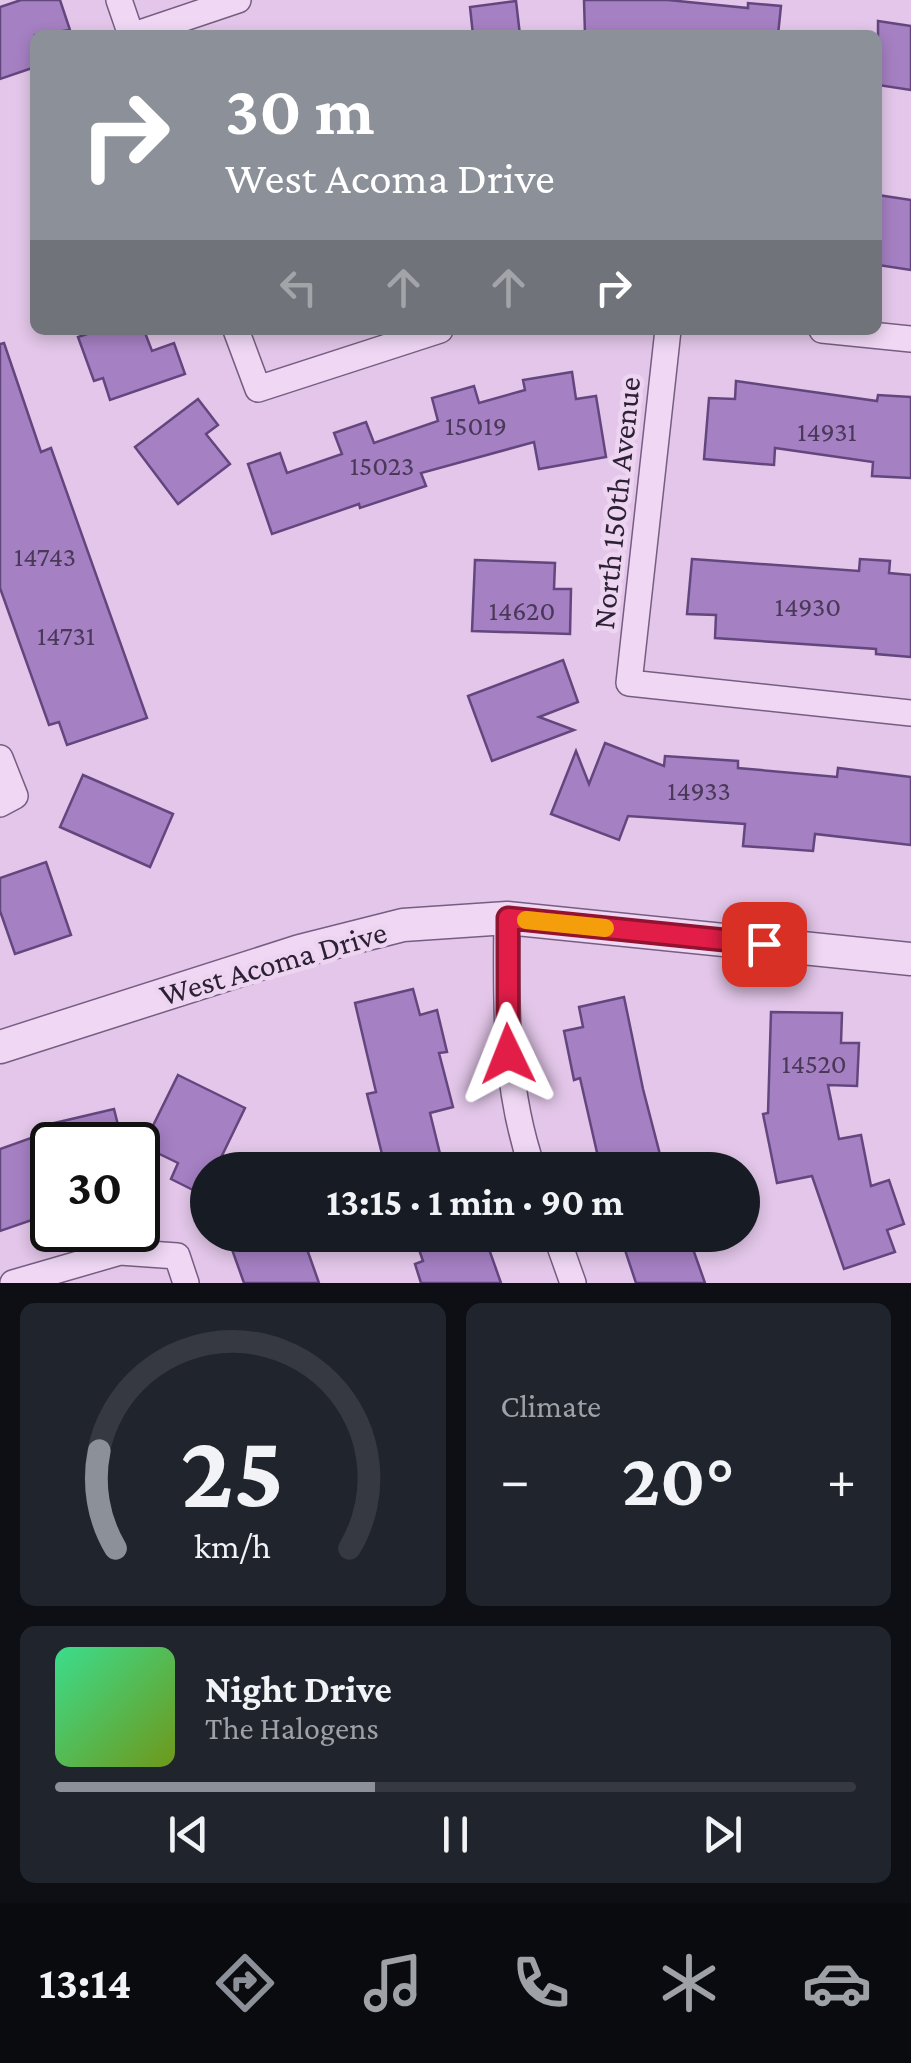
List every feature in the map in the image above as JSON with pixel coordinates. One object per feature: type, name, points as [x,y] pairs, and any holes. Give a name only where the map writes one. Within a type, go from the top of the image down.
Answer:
[{"type":"street","points":[[119,0],[130,30]]},
{"type":"street","points":[[147,30],[238,0]]},
{"type":"street","points":[[238,335],[258,389],[425,335]]},
{"type":"street","name":"North 150th Avenue","points":[[667,335],[629,683],[911,714]]},
{"type":"street","points":[[871,335],[911,339]]},
{"type":"street","points":[[0,758],[8,800]]},
{"type":"street","points":[[508,918],[508,1054],[512,1093],[528,1152]]},
{"type":"street","name":"West Acoma Drive","points":[[0,1048],[360,934],[403,926],[508,918],[911,959]]},
{"type":"street","points":[[13,1283],[120,1252],[177,1256],[186,1283]]},
{"type":"street","points":[[562,1252],[573,1283]]},
{"type":"building","points":[[21,0],[60,0],[70,30],[30,30],[30,69],[0,79],[0,7]]},
{"type":"building","points":[[584,0],[668,0],[748,8],[748,3],[781,6],[779,30],[585,30]]},
{"type":"building","points":[[516,1],[519,30],[472,30],[470,7]]},
{"type":"building","points":[[878,21],[911,26],[911,90],[882,86],[882,30],[878,30]]},
{"type":"building","points":[[882,196],[911,200],[911,270],[882,266]]},
{"type":"building","points":[[146,335],[152,351],[174,343],[185,374],[110,400],[103,378],[94,381],[78,337]]},
{"type":"building","points":[[4,343],[41,452],[51,448],[147,718],[67,745],[59,722],[49,725],[0,588],[0,344]]},
{"type":"building","points":[[572,372],[576,399],[596,396],[606,457],[539,469],[534,442],[421,473],[426,486],[272,534],[248,464],[280,453],[287,473],[342,454],[334,433],[366,422],[374,443],[438,421],[432,398],[474,386],[479,403],[525,390],[523,380]]},
{"type":"building","points":[[736,381],[877,401],[878,395],[911,397],[911,478],[872,476],[873,462],[775,448],[774,465],[704,459],[709,398],[735,399]]},
{"type":"building","points":[[198,399],[218,425],[206,434],[230,464],[178,504],[135,447]]},
{"type":"building","points":[[692,559],[859,571],[860,559],[890,561],[889,573],[911,575],[911,657],[876,654],[876,649],[715,638],[716,615],[687,614]]},
{"type":"building","points":[[475,560],[555,563],[554,589],[571,589],[570,634],[472,631]]},
{"type":"building","points":[[563,660],[578,702],[539,717],[574,730],[492,761],[468,696]]},
{"type":"building","points":[[605,743],[664,766],[665,756],[738,761],[738,768],[837,777],[838,768],[911,777],[911,845],[815,834],[813,851],[743,846],[745,824],[628,816],[619,840],[551,814],[576,751],[589,784]]},
{"type":"building","points":[[83,775],[173,814],[150,867],[60,827]]},
{"type":"building","points":[[46,862],[71,935],[15,954],[0,911],[0,878]]},
{"type":"building","points":[[413,989],[420,1015],[437,1010],[447,1052],[439,1053],[453,1107],[430,1113],[440,1152],[382,1152],[367,1094],[376,1092],[355,1003]]},
{"type":"building","points":[[624,997],[659,1152],[597,1152],[580,1078],[574,1080],[564,1031],[583,1027],[579,1007]]},
{"type":"building","points":[[771,1012],[842,1013],[841,1043],[859,1043],[857,1086],[828,1085],[839,1139],[861,1135],[871,1186],[889,1180],[904,1224],[887,1230],[895,1252],[844,1269],[812,1176],[777,1183],[763,1114],[768,1113]]},
{"type":"building","points":[[178,1075],[245,1108],[224,1152],[190,1152],[190,1188],[171,1179],[178,1163],[160,1154],[160,1122],[155,1122]]},
{"type":"building","points":[[114,1109],[117,1122],[59,1122]]},
{"type":"building","points":[[30,1138],[30,1221],[0,1231],[0,1149]]},
{"type":"building","points":[[233,1252],[308,1252],[319,1283],[244,1283]]},
{"type":"building","points":[[420,1252],[490,1252],[501,1283],[421,1283],[415,1264],[423,1261]]},
{"type":"building","points":[[626,1252],[694,1252],[705,1283],[636,1283]]},
{"type":"slow traffic","points":[[526,920],[605,928]]},
{"type":"route","points":[[508,1054],[508,918],[764,944]]}]
